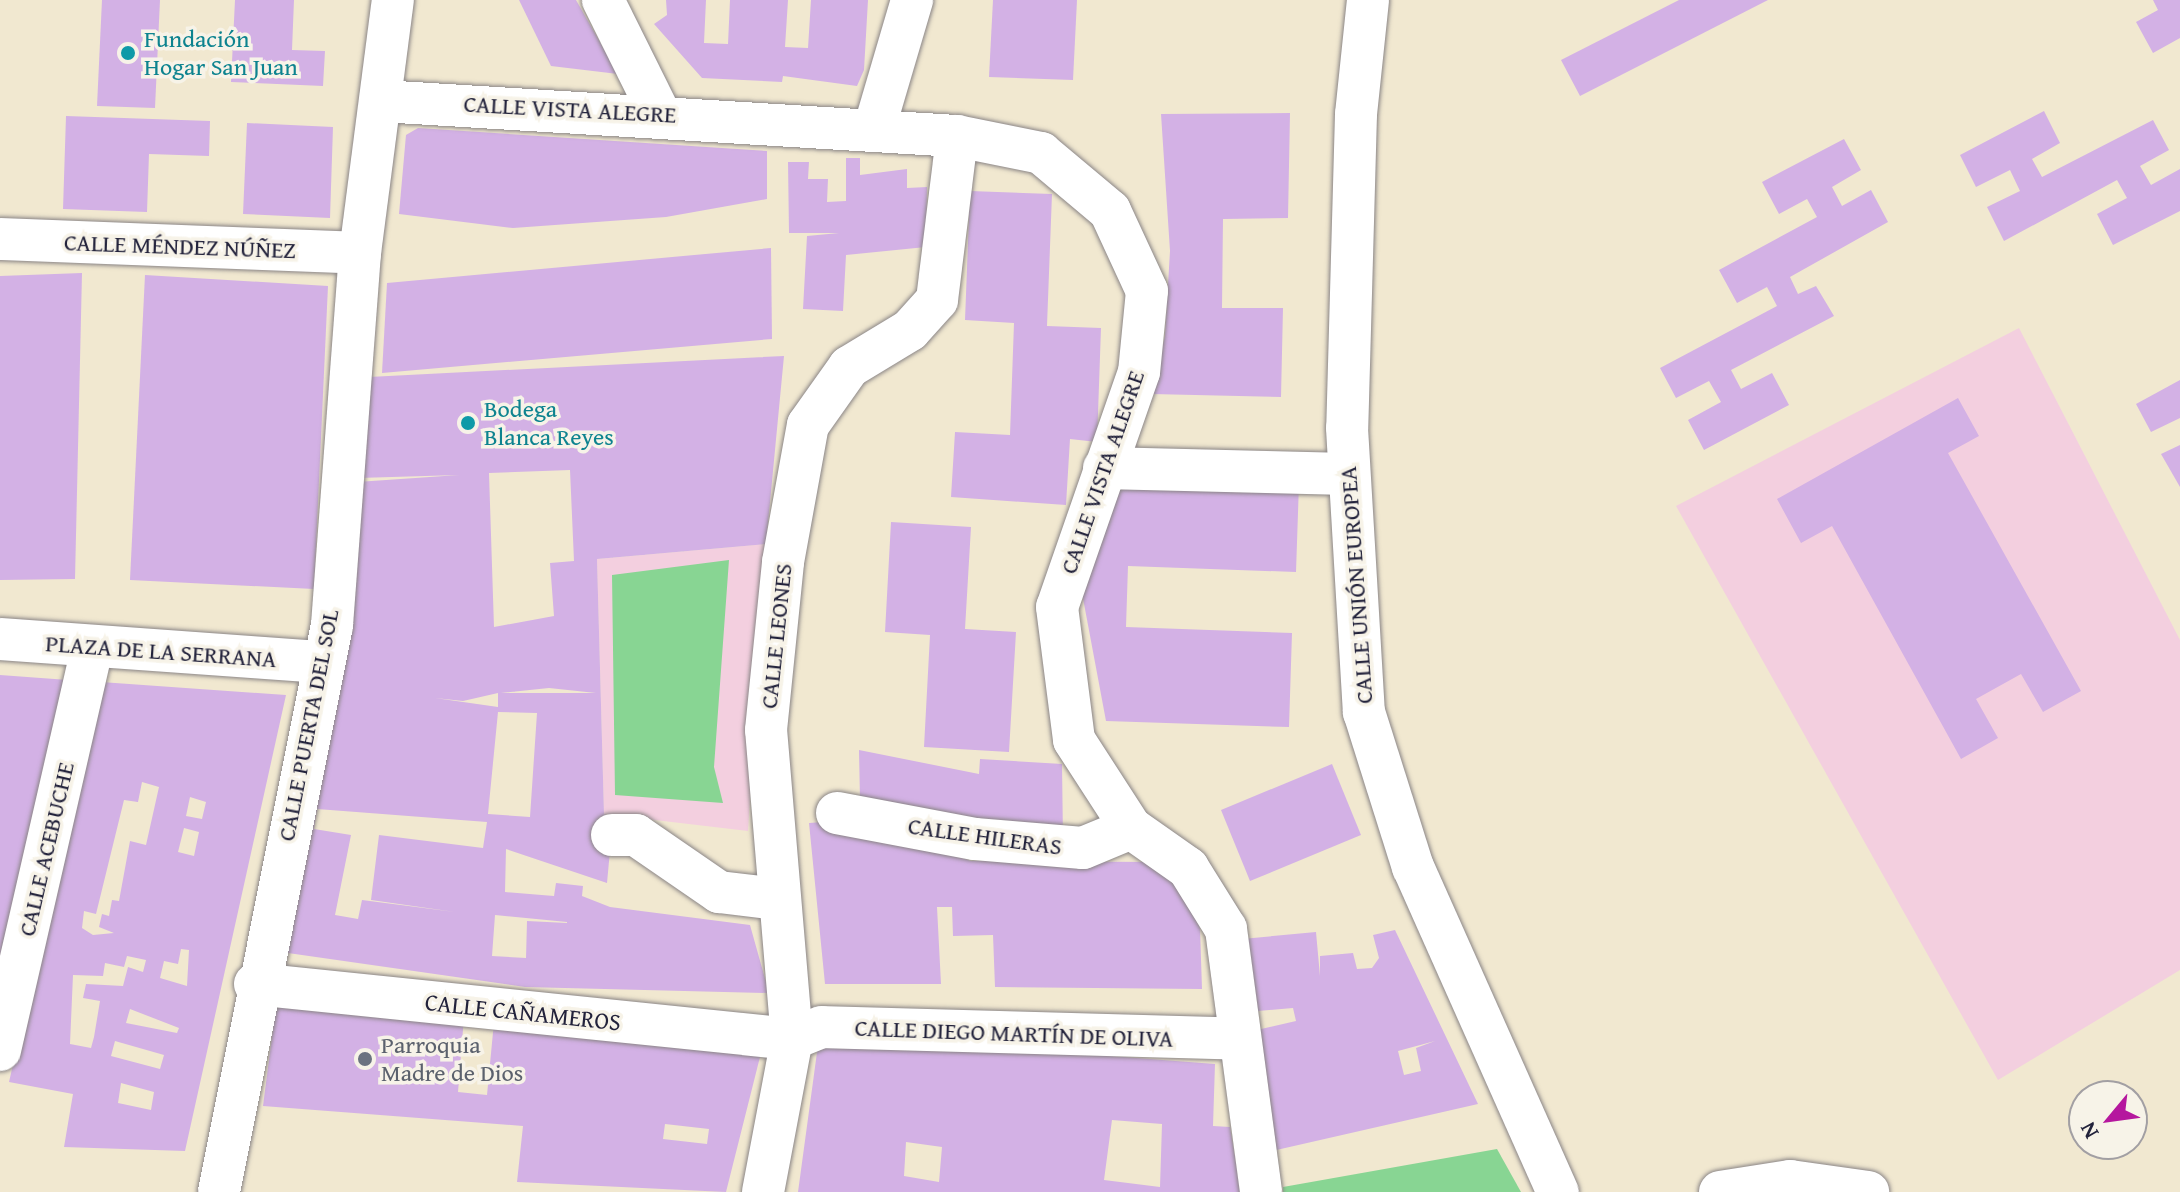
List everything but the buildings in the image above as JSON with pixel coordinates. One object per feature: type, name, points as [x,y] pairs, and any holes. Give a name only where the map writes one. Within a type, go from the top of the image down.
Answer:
[{"type":"street","name":"CALLE PUERTA DEL SOL","points":[[219,1192],[233,1149],[255,984],[332,625],[360,253],[393,0]]},
{"type":"street","points":[[603,0],[659,113]]},
{"type":"street","points":[[875,126],[912,0]]},
{"type":"street","name":"CALLE UNIÓN EUROPEA","points":[[1368,0],[1356,114],[1347,474],[1364,712],[1413,867],[1560,1188]]},
{"type":"street","name":"CALLE VISTA ALEGRE","points":[[381,101],[875,126],[957,136],[1041,153],[1110,211],[1147,291],[1139,372],[1057,607],[1074,740],[1131,828],[1188,868],[1226,929],[1261,1192]]},
{"type":"street","name":"CALLE LEONES","points":[[763,1192],[792,1039],[777,899],[766,730],[783,562],[808,425],[849,367],[910,330],[937,300],[957,136]]},
{"type":"street","name":"CALLE MÉNDEZ NÚÑEZ","points":[[0,239],[360,253]]},
{"type":"street","points":[[1104,468],[1347,474]]},
{"type":"street","name":"PLAZA DE LA SERRANA","points":[[0,639],[92,649],[322,662]]},
{"type":"street","name":"CALLE ACEBUCHE","points":[[0,1050],[92,649]]},
{"type":"street","name":"CALLE HILERAS","points":[[837,813],[975,839],[1083,848],[1131,828]]},
{"type":"street","points":[[612,835],[636,835],[719,892],[777,899]]},
{"type":"street","name":"CALLE CAÑAMEROS","points":[[255,984],[792,1039]]},
{"type":"street","name":"CALLE DIEGO MARTÍN DE OLIVA","points":[[792,1039],[822,1027],[1239,1039]]},
{"type":"street","points":[[1720,1192],[1790,1181],[1868,1192]]},
{"type":"shaded area","points":[[2019,328],[2180,640],[2180,970],[1998,1080],[1676,506]]},
{"type":"shaded area","points":[[766,544],[748,831],[604,814],[597,559]]},
{"type":"green space","points":[[729,560],[714,767],[723,803],[615,795],[612,575]]},
{"type":"green space","points":[[1497,1149],[1521,1192],[1283,1192],[1283,1187]]},
{"type":"place","name":"Fundación Hogar San Juan","points":[[128,53]]},
{"type":"place","name":"Bodega Blanca Reyes","points":[[468,423]]},
{"type":"place","name":"Parroquia Madre de Dios","points":[[365,1059]]}]
